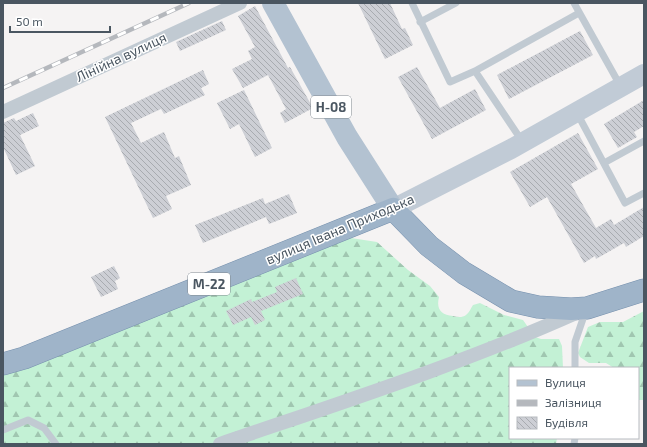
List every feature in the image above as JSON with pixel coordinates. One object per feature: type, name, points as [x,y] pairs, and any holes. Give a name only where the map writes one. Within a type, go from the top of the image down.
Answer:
[{"type":"highway","points":[[394,209],[429,246],[464,273],[511,301],[538,307],[571,309],[587,308],[644,290]]},
{"type":"highway","name":"вулиця Івана Приходька","points":[[3,364],[24,358],[394,209]]},
{"type":"main road","name":"Н-08","points":[[274,3],[347,137],[394,209]]},
{"type":"main road","name":"вулиця Івана Приходька","points":[[394,209],[523,142],[644,74]]},
{"type":"street","name":"Лінійна вулиця","points":[[3,112],[240,3]]},
{"type":"street","points":[[220,444],[427,373],[528,334],[587,308]]},
{"type":"lane","points":[[412,3],[450,82],[475,71],[579,13]]},
{"type":"lane","points":[[420,22],[456,3]]},
{"type":"lane","points":[[574,3],[621,87]]},
{"type":"lane","points":[[475,71],[523,142]]},
{"type":"lane","points":[[577,112],[625,203],[644,193]]},
{"type":"lane","points":[[604,163],[644,141]]},
{"type":"lane","points":[[575,367],[573,353],[575,342],[587,308]]},
{"type":"lane","points":[[3,430],[28,420],[44,428],[56,444]]},
{"type":"green space","points":[[351,238],[377,242],[408,270],[430,286],[439,297],[438,305],[440,311],[445,314],[463,317],[468,313],[473,305],[480,303],[504,315],[523,320],[535,337],[541,339],[559,339],[562,346],[563,367],[509,367],[509,439],[557,439],[556,444],[3,444],[3,374],[325,241]]},
{"type":"green space","points":[[644,311],[644,400],[639,400],[639,367],[612,367],[606,363],[589,363],[580,357],[578,353],[588,327],[600,322],[623,322]]},
{"type":"building","points":[[358,3],[390,3],[402,29],[405,28],[413,45],[385,59]]},
{"type":"building","points":[[255,6],[288,68],[290,67],[313,108],[285,123],[280,113],[286,109],[268,75],[243,88],[232,69],[252,59],[248,51],[255,47],[238,16]]},
{"type":"building","points":[[222,21],[226,30],[180,51],[176,42]]},
{"type":"building","points":[[580,31],[593,55],[509,99],[497,75]]},
{"type":"building","points":[[417,67],[440,108],[475,89],[486,110],[432,139],[398,77]]},
{"type":"building","points":[[203,70],[209,84],[201,88],[205,95],[164,114],[161,109],[131,123],[141,143],[164,132],[175,158],[179,156],[191,185],[166,196],[172,209],[153,218],[105,117]]},
{"type":"building","points":[[244,90],[272,148],[255,157],[239,124],[230,129],[217,103]]},
{"type":"building","points":[[644,100],[644,126],[634,132],[637,137],[618,148],[604,124]]},
{"type":"building","points":[[33,113],[39,126],[20,135],[35,166],[16,175],[3,147],[3,123],[14,118],[16,121]]},
{"type":"building","points":[[578,133],[598,169],[571,184],[596,228],[611,219],[614,225],[644,207],[644,236],[626,247],[624,243],[596,259],[595,256],[584,263],[547,197],[530,207],[510,172]]},
{"type":"building","points":[[289,194],[297,213],[269,224],[266,217],[203,243],[195,225],[263,198],[265,204]]},
{"type":"building","points":[[114,266],[120,278],[115,281],[118,289],[101,297],[91,277]]},
{"type":"building","points":[[296,278],[303,294],[261,311],[265,320],[255,325],[251,317],[233,325],[226,311],[251,299],[252,302],[277,292],[275,287]]},
{"type":"railway","points":[[3,88],[189,3]]}]
